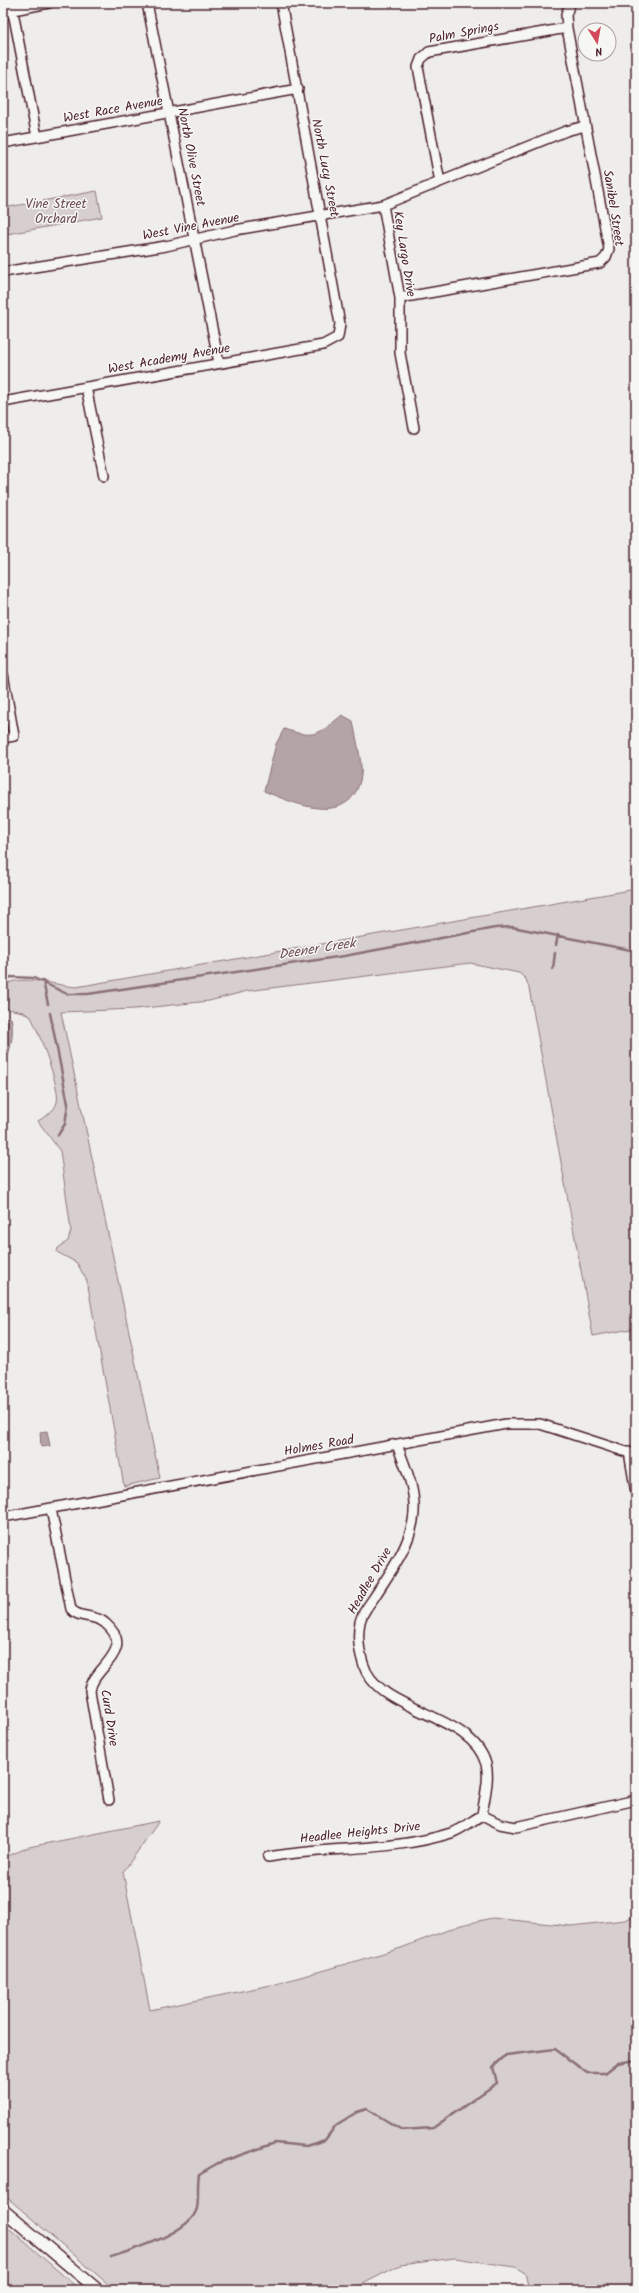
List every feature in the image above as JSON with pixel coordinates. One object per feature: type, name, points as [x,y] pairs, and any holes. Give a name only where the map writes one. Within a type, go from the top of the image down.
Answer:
[{"type":"main road","points":[[3,2210],[98,2290]]},
{"type":"street","points":[[6,8],[49,3]]},
{"type":"street","name":"North Olive Street","points":[[147,3],[219,364]]},
{"type":"street","name":"North Lucy Street","points":[[281,3],[322,217],[340,324],[338,337]]},
{"type":"street","name":"Sanibel Street","points":[[400,298],[600,263],[606,257],[609,249],[567,28],[566,15],[570,3]]},
{"type":"street","points":[[6,8],[14,17],[37,137]]},
{"type":"street","name":"Palm Springs","points":[[440,182],[418,67],[421,59],[428,52],[567,28]]},
{"type":"street","name":"West Race Avenue","points":[[3,143],[298,89]]},
{"type":"street","name":"Key Largo Drive","points":[[414,428],[400,353],[400,298],[383,205],[566,131],[585,126]]},
{"type":"street","name":"West Vine Avenue","points":[[3,272],[166,246],[235,230],[322,217],[383,205]]},
{"type":"street","name":"West Academy Avenue","points":[[3,402],[323,345],[338,337]]},
{"type":"street","points":[[86,387],[104,476]]},
{"type":"street","points":[[3,674],[14,736],[3,738]]},
{"type":"street","name":"Holmes Road","points":[[3,1517],[506,1424],[540,1424],[633,1454]]},
{"type":"street","name":"Headlee Drive","points":[[397,1445],[412,1490],[413,1520],[407,1542],[398,1560],[360,1621],[358,1634],[363,1666],[372,1680],[388,1694],[456,1730],[470,1739],[478,1748],[487,1770],[482,1815]]},
{"type":"street","points":[[633,1454],[636,1494]]},
{"type":"street","name":"Curd Drive","points":[[51,1509],[71,1609],[74,1613],[96,1618],[104,1622],[115,1639],[115,1651],[113,1657],[92,1682],[90,1691],[109,1800]]},
{"type":"street","points":[[482,1815],[500,1824],[516,1827],[636,1800]]},
{"type":"street","name":"Headlee Heights Drive","points":[[268,1858],[289,1853],[390,1845],[452,1833],[482,1815]]},
{"type":"green space","name":"Vine Street Orchard","points":[[97,191],[102,217],[7,234],[3,208]]},
{"type":"green space","points":[[636,889],[636,1328],[593,1336],[529,988],[526,979],[519,973],[470,963],[247,991],[209,1001],[135,1009],[61,1012],[160,1478],[124,1486],[87,1281],[77,1263],[57,1252],[58,1248],[68,1241],[71,1230],[60,1151],[38,1121],[49,1113],[56,1105],[56,1085],[39,1034],[31,1017],[23,1012],[3,1008],[3,985],[20,980],[30,980],[76,987]]},
{"type":"green space","points":[[159,1821],[123,1872],[150,2010],[276,1984],[401,1948],[461,1925],[492,1918],[571,1926],[625,1920],[636,1915],[636,2290],[529,2290],[525,2273],[515,2267],[455,2258],[400,2265],[351,2290],[115,2290],[3,2194],[3,1858],[29,1847]]},
{"type":"green space","points":[[3,2223],[80,2290],[3,2290]]},
{"type":"shaded area","points":[[342,715],[353,721],[360,757],[361,771],[356,792],[346,803],[335,807],[321,808],[306,806],[291,802],[264,791],[276,744],[284,729],[303,734],[316,733],[327,727]]},
{"type":"shaded area","points":[[3,1017],[11,1018],[12,1036],[10,1050],[3,1068]]},
{"type":"shaded area","points":[[47,1431],[50,1446],[41,1447],[40,1432]]},
{"type":"waterway","name":"Deener Creek","points":[[3,980],[11,977],[34,978],[67,994],[88,994],[344,956],[495,928],[512,927],[636,951]]},
{"type":"waterway","points":[[556,945],[558,935]]},
{"type":"waterway","points":[[553,969],[555,953]]},
{"type":"waterway","points":[[43,981],[48,1004]]},
{"type":"waterway","points":[[50,1013],[68,1104],[65,1124],[58,1135]]},
{"type":"waterway","points":[[111,2257],[147,2245],[185,2225],[193,2217],[197,2208],[199,2174],[218,2163],[275,2143],[306,2146],[325,2140],[336,2125],[357,2112],[367,2109],[402,2130],[433,2128],[497,2083],[493,2067],[506,2055],[555,2049],[587,2073],[605,2073],[618,2063],[636,2060]]}]
